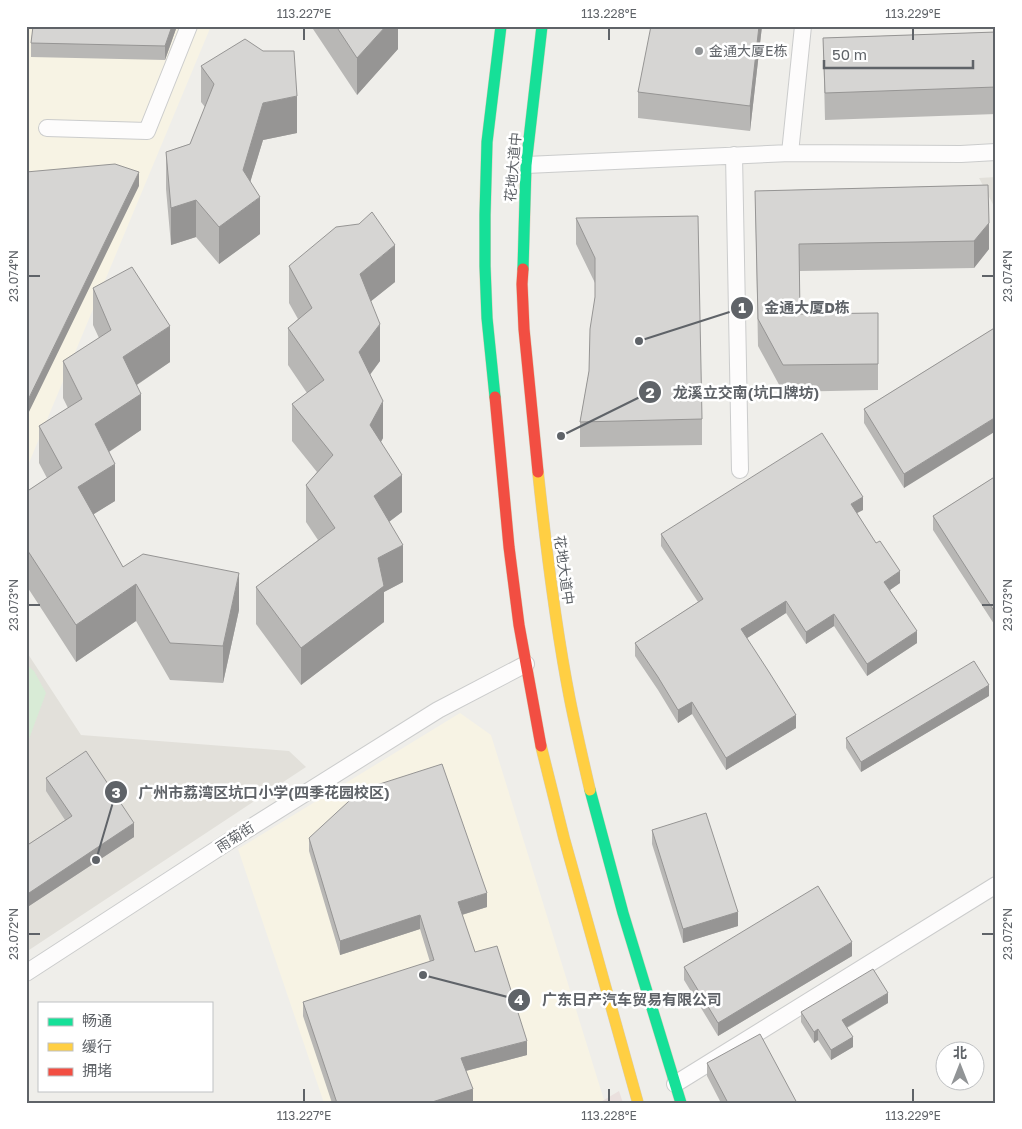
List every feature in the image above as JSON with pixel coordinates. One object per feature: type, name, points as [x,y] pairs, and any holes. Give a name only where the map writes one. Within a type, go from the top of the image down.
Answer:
[{"type":"main road","name":"花地大道中","points":[[501,26],[488,142],[485,266],[509,547],[518,625],[540,744],[564,838],[638,1103]]},
{"type":"main road","name":"花地大道中","points":[[542,26],[526,165],[522,284],[524,329],[545,541],[570,700],[592,800],[623,913],[681,1103]]},
{"type":"street","points":[[48,128],[147,131],[189,26]]},
{"type":"street","points":[[790,153],[803,26]]},
{"type":"street","points":[[526,165],[790,153],[961,154],[996,152]]},
{"type":"street","points":[[734,155],[740,470]]},
{"type":"street","name":"雨菊街","points":[[26,973],[438,710],[526,664]]},
{"type":"street","points":[[675,1084],[996,885]]},
{"type":"shaded area","points":[[26,26],[211,26],[26,470]]},
{"type":"shaded area","points":[[996,177],[996,210],[979,178]]},
{"type":"shaded area","points":[[26,651],[81,735],[289,751],[306,767],[26,952]]},
{"type":"shaded area","points":[[460,713],[491,735],[604,1100],[599,1103],[324,1103],[238,849]]},
{"type":"shaded area","points":[[619,1091],[623,1103],[599,1103]]},
{"type":"green space","points":[[26,664],[34,671],[46,693],[26,747]]},
{"type":"building","points":[[33,26],[172,26],[165,46],[31,43]]},
{"type":"building","points":[[336,26],[386,26],[357,58]]},
{"type":"building","points":[[651,26],[759,26],[750,106],[638,92]]},
{"type":"building","points":[[996,32],[996,87],[825,93],[823,38]]},
{"type":"building","points":[[245,39],[263,51],[294,51],[297,96],[263,103],[243,170],[260,197],[219,227],[196,200],[171,208],[166,152],[190,144],[214,84],[201,66]]},
{"type":"building","points":[[115,164],[139,172],[26,404],[26,172]]},
{"type":"building","points":[[988,185],[989,223],[974,241],[799,244],[800,314],[878,313],[878,364],[783,365],[758,319],[755,191]]},
{"type":"building","points":[[372,212],[395,245],[360,274],[380,324],[359,352],[383,401],[370,425],[402,475],[374,496],[403,545],[378,558],[384,586],[301,648],[256,587],[335,528],[306,485],[333,455],[292,404],[324,380],[288,328],[312,308],[289,266],[336,227],[359,224]]},
{"type":"building","points":[[698,216],[702,419],[580,422],[589,371],[590,329],[595,297],[595,258],[576,218]]},
{"type":"building","points":[[132,267],[170,326],[123,357],[141,394],[95,424],[115,464],[78,487],[123,567],[143,554],[239,573],[223,646],[170,643],[136,584],[76,625],[26,548],[26,492],[62,468],[39,426],[82,399],[63,361],[111,330],[93,288]]},
{"type":"building","points":[[996,327],[996,417],[904,474],[864,409]]},
{"type":"building","points":[[822,433],[863,497],[851,504],[876,543],[880,541],[900,571],[884,582],[917,631],[867,664],[834,614],[806,632],[786,601],[741,629],[796,715],[726,758],[692,702],[678,710],[635,643],[703,599],[661,534]]},
{"type":"building","points":[[996,476],[996,614],[933,516]]},
{"type":"building","points":[[974,661],[989,685],[861,762],[846,738]]},
{"type":"building","points":[[86,751],[134,823],[26,895],[26,846],[72,816],[46,778]]},
{"type":"building","points":[[442,764],[487,893],[458,902],[475,952],[497,946],[527,1041],[461,1058],[473,1089],[429,1103],[337,1103],[303,1002],[434,960],[420,915],[340,941],[309,838],[361,790]]},
{"type":"building","points":[[706,813],[738,912],[683,929],[652,830]]},
{"type":"building","points":[[818,886],[852,942],[718,1023],[684,967]]},
{"type":"building","points":[[873,969],[888,993],[842,1020],[853,1037],[831,1050],[818,1029],[814,1032],[801,1012]]},
{"type":"building","points":[[760,1034],[797,1103],[728,1103],[707,1063]]},
{"type":"traffic: fast","points":[[495,397],[487,318],[485,215],[487,142],[501,26]]},
{"type":"traffic: fast","points":[[523,269],[526,165],[542,26]]},
{"type":"traffic: fast","points":[[590,790],[623,913],[681,1103]]},
{"type":"traffic: slow","points":[[538,472],[560,643],[572,711],[590,790]]},
{"type":"traffic: slow","points":[[541,746],[564,838],[638,1103]]},
{"type":"traffic: jam","points":[[523,269],[524,329],[538,472]]},
{"type":"traffic: jam","points":[[495,397],[509,547],[519,625],[541,746]]},
{"type":"place","name":"金通大厦E栋","points":[[699,51]]},
{"type":"place","name":"金通大厦D栋","points":[[639,341]]},
{"type":"place","name":"龙溪立交南(坑口牌坊)","points":[[561,436]]},
{"type":"place","name":"广州市荔湾区坑口小学(四季花园校区)","points":[[96,860]]},
{"type":"place","name":"广东日产汽车贸易有限公司","points":[[423,975]]}]
